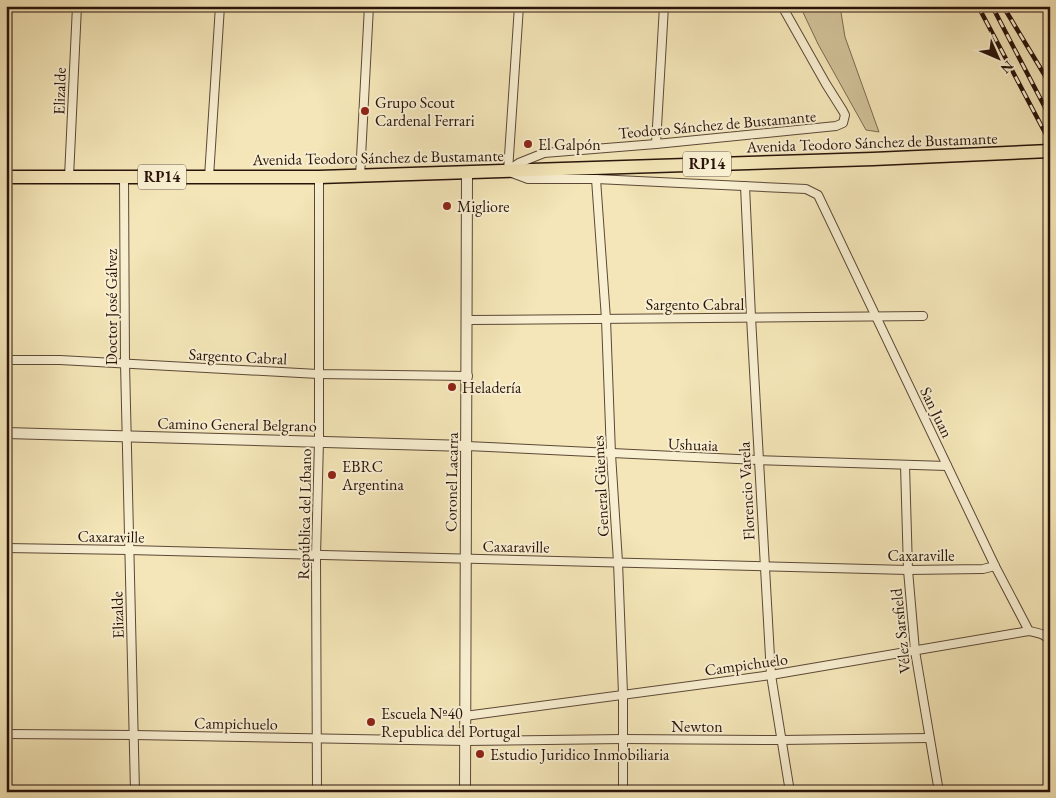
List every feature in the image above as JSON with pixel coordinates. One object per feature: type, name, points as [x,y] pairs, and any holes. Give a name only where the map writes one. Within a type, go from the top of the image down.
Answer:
[{"type":"main road","name":"Avenida Teodoro Sánchez de Bustamante","points":[[6,177],[360,176],[873,159],[1050,151]]},
{"type":"street","name":"Elizalde","points":[[69,177],[77,6]]},
{"type":"street","points":[[209,177],[220,6]]},
{"type":"street","points":[[360,176],[370,6]]},
{"type":"street","points":[[519,6],[508,170],[528,179],[596,179],[746,186]]},
{"type":"street","points":[[656,144],[664,6]]},
{"type":"street","name":"Teodoro Sánchez de Bustamante","points":[[508,170],[519,163],[544,153],[836,126],[843,123],[845,116],[843,111],[782,6]]},
{"type":"street","name":"Coronel Lacarra","points":[[465,792],[468,376],[467,172]]},
{"type":"street","name":"Doctor José Gálvez","points":[[124,177],[126,437]]},
{"type":"street","name":"República del Líbano","points":[[317,792],[316,556],[319,441],[319,177]]},
{"type":"street","name":"General Güemes","points":[[596,179],[606,319],[611,454],[618,562],[623,694],[623,792]]},
{"type":"street","name":"San Juan","points":[[746,186],[806,189],[818,195],[995,566],[1029,631]]},
{"type":"street","name":"Florencio Varela","points":[[746,186],[770,675],[790,792]]},
{"type":"street","name":"Sargento Cabral","points":[[468,320],[923,316]]},
{"type":"street","name":"Sargento Cabral","points":[[6,360],[125,363],[318,374],[468,376]]},
{"type":"street","name":"Camino General Belgrano","points":[[6,433],[467,446]]},
{"type":"street","name":"Elizalde","points":[[126,437],[135,792]]},
{"type":"street","name":"Ushuaia","points":[[467,446],[611,454],[947,466]]},
{"type":"street","name":"Vélez Sarsfield","points":[[904,465],[908,570],[914,651],[939,792]]},
{"type":"street","name":"Caxaraville","points":[[6,548],[908,570],[983,569],[995,566]]},
{"type":"street","points":[[1029,631],[1040,633],[1050,641]]},
{"type":"street","name":"Campichuelo","points":[[465,716],[770,675],[1029,631]]},
{"type":"street","name":"Campichuelo","points":[[6,734],[134,734],[465,741]]},
{"type":"street","name":"Newton","points":[[465,741],[929,738]]},
{"type":"shaded area","points":[[800,6],[840,6],[845,37],[879,132],[866,130],[818,44]]},
{"type":"railway","points":[[978,6],[1050,142]]},
{"type":"railway","points":[[992,6],[1050,117]]},
{"type":"railway","points":[[1003,6],[1050,84]]},
{"type":"place","name":"Grupo Scout Cardenal Ferrari","points":[[365,111]]},
{"type":"place","name":"El Galpón","points":[[528,144]]},
{"type":"place","name":"Migliore","points":[[447,206]]},
{"type":"place","name":"Heladería","points":[[452,387]]},
{"type":"place","name":"EBRC Argentina","points":[[332,475]]},
{"type":"place","name":"Escuela Nº40 Republica del Portugal","points":[[371,722]]},
{"type":"place","name":"Estudio Juridico Inmobiliaria","points":[[480,754]]}]
